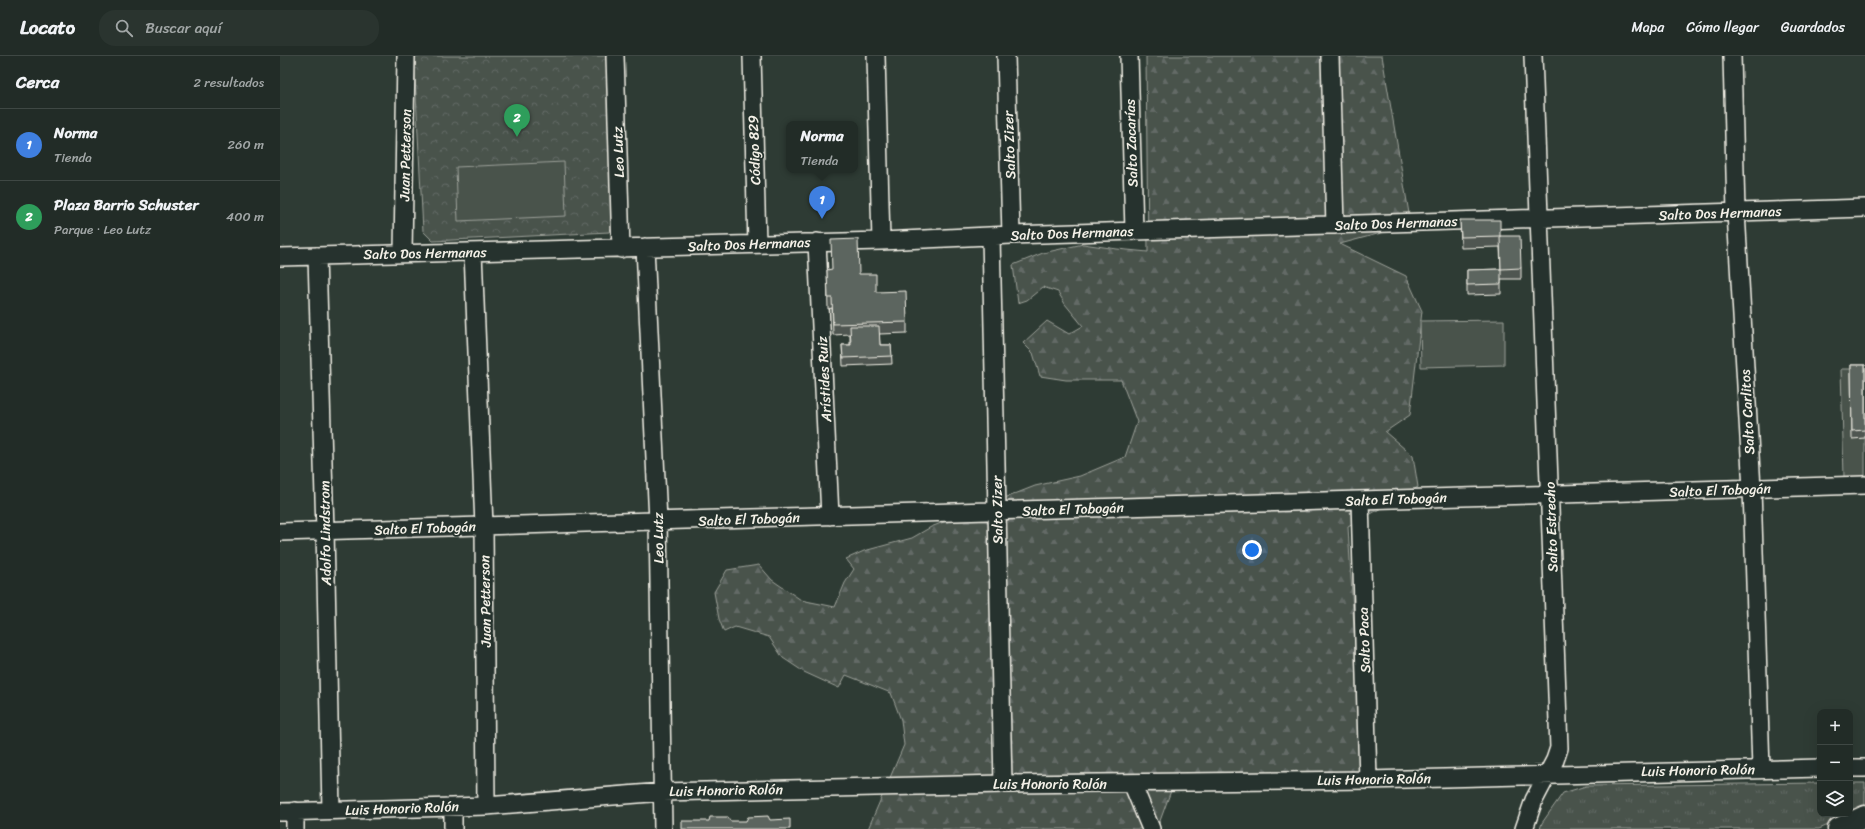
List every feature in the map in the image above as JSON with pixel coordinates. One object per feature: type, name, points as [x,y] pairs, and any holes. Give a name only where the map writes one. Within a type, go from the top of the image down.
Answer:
[{"type":"main road","points":[[1839,829],[1865,817]]},
{"type":"street","name":"Juan Petterson","points":[[403,253],[406,56]]},
{"type":"street","name":"Leo Lutz","points":[[615,56],[621,248]]},
{"type":"street","name":"Código 829","points":[[752,56],[757,244]]},
{"type":"street","points":[[876,56],[881,241]]},
{"type":"street","name":"Salto Zizer","points":[[1006,56],[1011,235]]},
{"type":"street","name":"Salto Zacarías","points":[[1129,56],[1134,231]]},
{"type":"street","points":[[1330,56],[1335,225]]},
{"type":"street","name":"Salto Estrecho","points":[[1524,829],[1534,800],[1556,760],[1559,748],[1534,56]]},
{"type":"street","name":"Salto Carlitos","points":[[1732,56],[1736,212],[1752,489],[1761,769]]},
{"type":"street","name":"Salto Dos Hermanas","points":[[280,257],[881,241],[1011,235],[1865,208]]},
{"type":"street","name":"Salto Zizer","points":[[991,236],[1003,784]]},
{"type":"street","name":"Arístides Ruiz","points":[[817,242],[830,516]]},
{"type":"street","name":"Leo Lutz","points":[[645,247],[658,521],[663,829]]},
{"type":"street","name":"Juan Petterson","points":[[473,252],[484,526],[486,806]]},
{"type":"street","name":"Adolfo Lindstrom","points":[[317,256],[331,810]]},
{"type":"street","name":"Salto El Tobogán","points":[[280,532],[1865,485]]},
{"type":"street","name":"Salto Paca","points":[[1360,500],[1368,780]]},
{"type":"street","name":"Luis Honorio Rolón","points":[[287,812],[486,806],[663,792],[1003,784],[1368,780],[1547,774],[1817,768]]},
{"type":"street","points":[[1853,768],[1865,768]]},
{"type":"street","points":[[1132,783],[1151,829]]},
{"type":"street","points":[[453,807],[453,829]]},
{"type":"street","points":[[287,812],[295,829]]},
{"type":"green space","points":[[414,56],[612,56],[618,218],[609,232],[433,241],[423,231]]},
{"type":"green space","points":[[1146,56],[1382,56],[1411,225],[1340,244],[1406,276],[1422,311],[1410,415],[1385,432],[1413,456],[1418,487],[1348,527],[1363,778],[1172,788],[1157,829],[868,829],[904,745],[901,720],[891,693],[846,675],[839,688],[804,672],[783,658],[769,637],[735,627],[724,632],[719,619],[714,592],[727,570],[759,565],[772,580],[801,600],[835,607],[845,583],[854,569],[846,559],[864,551],[912,538],[931,527],[1035,486],[1080,476],[1125,457],[1137,422],[1121,380],[1066,380],[1040,376],[1033,353],[1023,343],[1047,321],[1069,334],[1083,326],[1065,304],[1058,292],[1043,287],[1027,300],[1018,303],[1013,265],[1043,253],[1083,244],[1148,252]]},
{"type":"green space","points":[[564,162],[566,216],[458,221],[456,167]]},
{"type":"green space","points":[[1504,320],[1504,365],[1421,367],[1420,321]]},
{"type":"green space","points":[[1841,369],[1865,369],[1865,476],[1844,477]]},
{"type":"green space","points":[[1817,783],[1817,817],[1847,817],[1819,829],[1540,829],[1542,823],[1563,793],[1586,786]]},
{"type":"green space","points":[[1853,783],[1865,783],[1865,809],[1853,814]]},
{"type":"building","points":[[1460,220],[1500,220],[1500,236],[1461,237]]},
{"type":"building","points":[[1500,236],[1520,236],[1521,268],[1501,269]]},
{"type":"building","points":[[858,239],[859,274],[876,274],[876,292],[906,291],[907,322],[833,324],[832,298],[828,298],[827,270],[832,269],[831,240]]},
{"type":"building","points":[[1501,269],[1501,284],[1467,285],[1467,270]]},
{"type":"building","points":[[850,326],[879,326],[880,345],[891,345],[892,356],[843,358],[842,345],[851,345]]},
{"type":"building","points":[[1851,365],[1865,365],[1865,430],[1852,431]]},
{"type":"building","points":[[768,816],[770,820],[790,819],[790,829],[682,829],[682,821],[709,821],[710,817],[728,817],[730,821],[746,821],[748,817]]},
{"type":"place","name":"Plaza Barrio Schuster","points":[[517,137]]},
{"type":"place","name":"Norma","points":[[822,219]]}]
